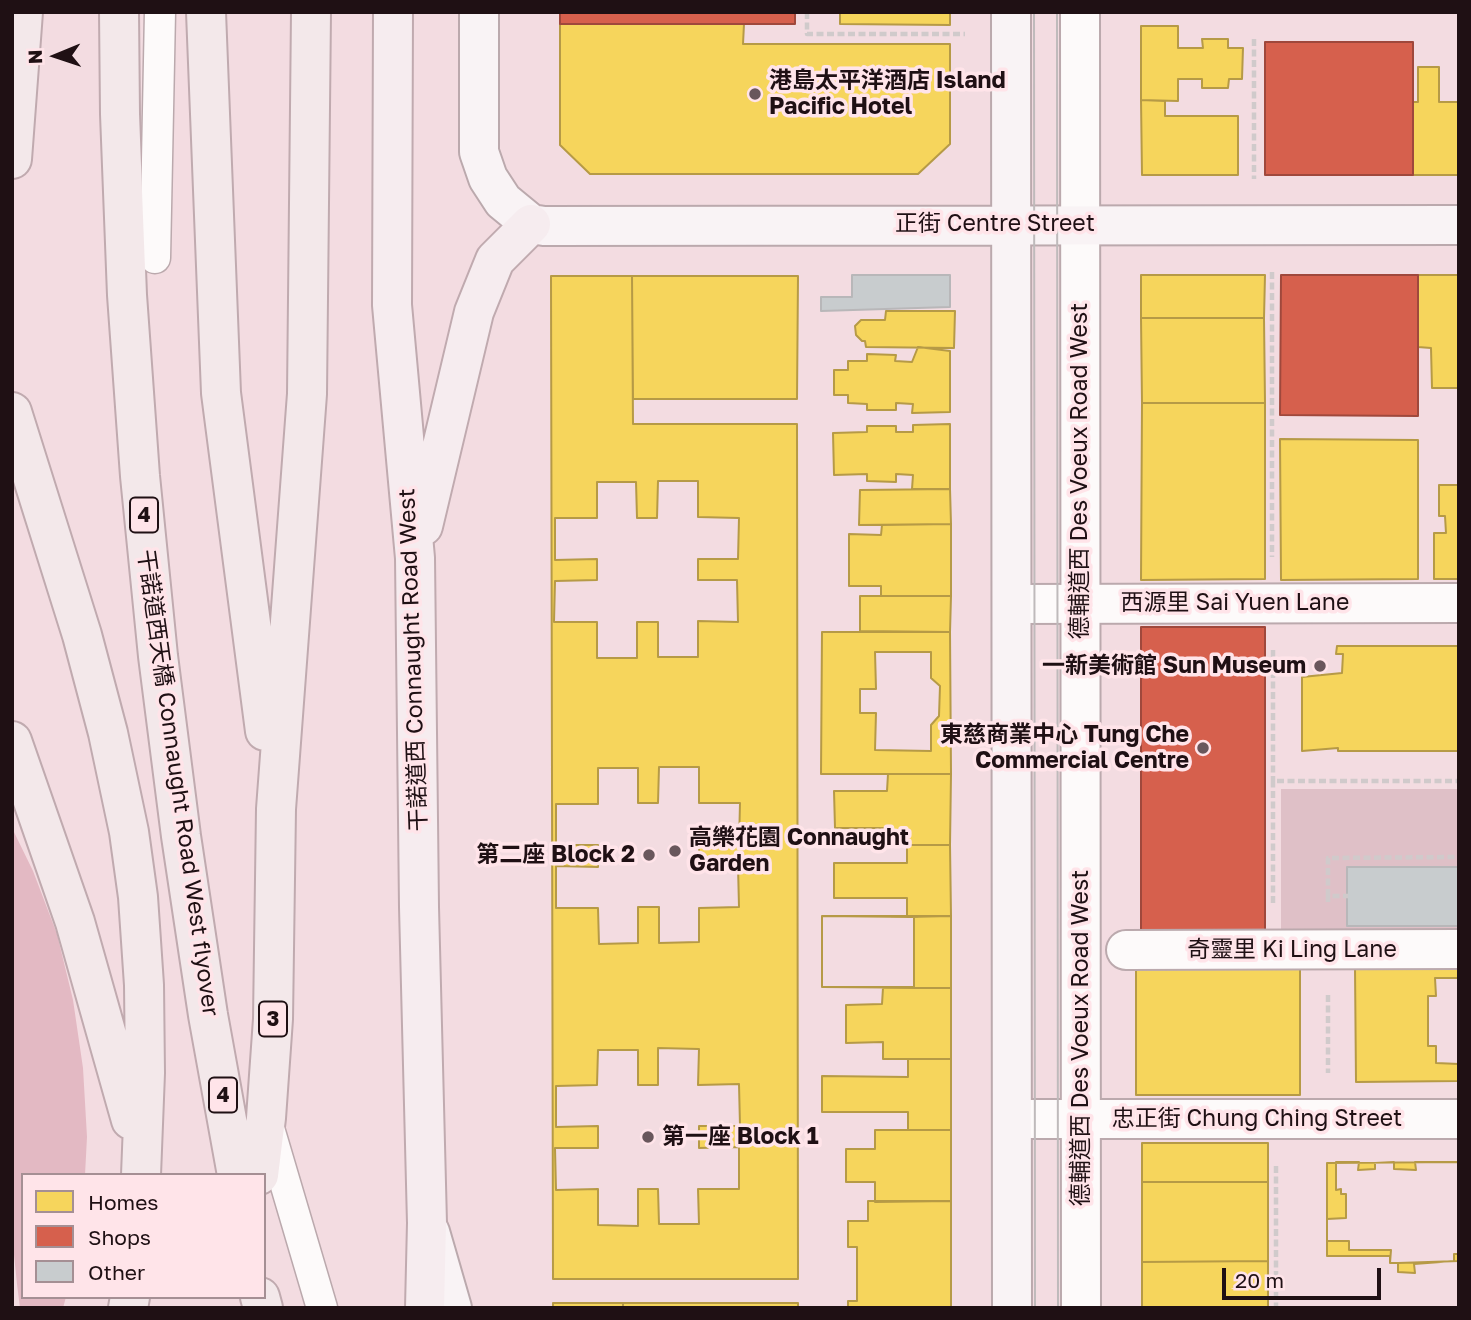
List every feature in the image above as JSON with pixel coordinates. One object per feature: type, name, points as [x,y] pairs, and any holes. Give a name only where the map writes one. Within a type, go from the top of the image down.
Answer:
[{"type":"highway","points":[[12,159],[23,12]]},
{"type":"highway","name":"干諾道西天橋 Connaught Road West flyover","points":[[119,12],[127,295],[140,476],[158,656],[208,1015],[237,1173]]},
{"type":"highway","points":[[206,12],[221,393],[276,809]]},
{"type":"highway","points":[[276,809],[307,394],[311,12]]},
{"type":"highway","points":[[12,412],[82,635],[108,733],[129,832],[138,897],[144,985],[145,1073],[141,1168]]},
{"type":"highway","points":[[12,741],[75,922],[114,1054],[141,1168]]},
{"type":"highway","name":"3","points":[[259,1173],[273,1019],[276,809]]},
{"type":"main road","name":"干諾道西 Connaught Road West","points":[[393,12],[392,305],[415,558],[419,920],[428,1223],[425,1308]]},
{"type":"main road","points":[[415,558],[474,312],[495,260],[531,224],[503,201],[488,178],[479,152],[479,12]]},
{"type":"main road","points":[[1011,12],[1012,1308]]},
{"type":"main road","name":"正街 Centre Street","points":[[531,224],[1459,225]]},
{"type":"main road","points":[[428,1223],[452,1308]]},
{"type":"street","name":"德輔道西 Des Voeux Road West","points":[[1080,12],[1081,1308]]},
{"type":"street","name":"西源里 Sai Yuen Lane","points":[[1012,604],[1459,603]]},
{"type":"street","name":"奇靈里 Ki Ling Lane","points":[[1126,950],[1459,950]]},
{"type":"street","name":"忠正街 Chung Ching Street","points":[[1012,1119],[1459,1119]]},
{"type":"lane","points":[[155,258],[160,12]]},
{"type":"lane","points":[[266,1118],[322,1308]]},
{"type":"path","points":[[807,12],[807,34],[965,34]]},
{"type":"path","points":[[1254,40],[1254,183]]},
{"type":"path","points":[[1272,267],[1273,949]]},
{"type":"path","points":[[1273,781],[1459,781]]},
{"type":"path","points":[[1328,896],[1328,858],[1459,857]]},
{"type":"path","points":[[1328,950],[1328,1119]]},
{"type":"path","points":[[1276,1164],[1276,1308]]},
{"type":"shaded area","points":[[1281,789],[1459,789],[1459,931],[1281,931]]},
{"type":"shaded area","points":[[12,828],[33,871],[57,934],[73,1000],[83,1068],[87,1137],[85,1173],[21,1173],[21,1299],[65,1299],[63,1308],[20,1308],[12,1235]]},
{"type":"building: Homes","points":[[840,12],[950,12],[950,25],[840,24]]},
{"type":"building: Homes","name":"港島太平洋酒店 Island Pacific Hotel","points":[[560,24],[744,24],[743,44],[950,44],[950,144],[918,174],[590,174],[560,145]]},
{"type":"building: Homes","points":[[1141,26],[1178,26],[1178,48],[1203,48],[1202,39],[1228,39],[1228,48],[1243,48],[1242,79],[1229,79],[1228,88],[1202,88],[1202,79],[1178,79],[1178,101],[1141,100]]},
{"type":"building: Homes","points":[[1418,67],[1439,67],[1439,102],[1459,102],[1459,175],[1413,175],[1413,102],[1418,102]]},
{"type":"building: Homes","points":[[1141,100],[1165,101],[1165,116],[1238,116],[1238,175],[1142,175]]},
{"type":"building: Homes","points":[[1141,275],[1265,275],[1264,318],[1141,318]]},
{"type":"building: Homes","points":[[1418,275],[1459,275],[1459,388],[1432,388],[1431,348],[1418,347]]},
{"type":"building: Homes","name":"高樂花園 Connaught Garden","points":[[551,276],[632,276],[633,424],[797,424],[798,1279],[553,1279]]},
{"type":"building: Homes","points":[[632,276],[798,276],[797,399],[633,399]]},
{"type":"building: Homes","points":[[886,311],[955,311],[954,348],[866,347],[865,341],[856,335],[855,326],[861,320],[885,320]]},
{"type":"building: Homes","points":[[1141,318],[1264,318],[1265,403],[1142,403]]},
{"type":"building: Homes","points":[[918,347],[950,351],[950,412],[912,413],[913,404],[896,403],[896,410],[867,410],[867,404],[848,403],[848,395],[834,395],[834,370],[848,370],[848,361],[867,361],[867,354],[896,355],[895,361],[912,362]]},
{"type":"building: Homes","points":[[1142,403],[1265,403],[1265,579],[1141,580]]},
{"type":"building: Homes","points":[[950,424],[950,489],[912,489],[913,475],[896,474],[896,482],[867,481],[867,474],[834,475],[833,433],[867,432],[867,426],[896,426],[896,432],[913,432],[913,425]]},
{"type":"building: Homes","points":[[1280,439],[1418,440],[1418,579],[1281,580]]},
{"type":"building: Homes","points":[[658,481],[698,481],[698,517],[739,518],[738,559],[698,559],[698,580],[737,580],[738,622],[698,621],[698,657],[658,657],[658,622],[637,622],[637,658],[597,658],[597,622],[554,622],[555,581],[597,580],[597,559],[555,560],[555,518],[597,518],[597,482],[636,482],[637,518],[657,518]]},
{"type":"building: Homes","points":[[1439,485],[1459,485],[1459,579],[1434,579],[1434,533],[1446,533],[1445,516],[1439,516]]},
{"type":"building: Homes","points":[[950,489],[951,524],[859,525],[860,490]]},
{"type":"building: Homes","points":[[951,524],[951,596],[881,596],[881,586],[849,586],[849,534],[881,535],[882,525]]},
{"type":"building: Homes","points":[[860,596],[951,596],[950,632],[860,631]]},
{"type":"building: Homes","points":[[822,632],[950,632],[951,774],[821,774]]},
{"type":"building: Homes","points":[[1337,646],[1459,646],[1459,751],[1338,751],[1338,748],[1302,751],[1302,677],[1342,673],[1343,654],[1336,654]]},
{"type":"building: Homes","points":[[875,652],[931,652],[931,678],[940,686],[939,716],[931,725],[931,751],[875,750],[876,713],[860,713],[860,689],[876,689]]},
{"type":"building: Homes","name":"第二座 Block 2","points":[[659,767],[699,767],[699,803],[740,803],[739,844],[699,845],[699,865],[738,866],[739,907],[699,908],[699,942],[659,943],[659,907],[638,907],[638,943],[599,944],[598,908],[556,908],[556,866],[598,867],[598,845],[556,845],[556,804],[598,804],[598,768],[638,768],[638,803],[658,803]]},
{"type":"building: Homes","points":[[888,774],[951,774],[950,845],[888,845],[888,828],[835,828],[834,791],[887,791]]},
{"type":"building: Homes","points":[[907,845],[950,845],[951,916],[907,917],[907,898],[834,898],[834,863],[907,863]]},
{"type":"building: Homes","points":[[822,916],[914,917],[914,987],[822,987]]},
{"type":"building: Homes","points":[[822,916],[951,916],[951,988],[822,987]]},
{"type":"building: Homes","points":[[1300,968],[1300,1095],[1136,1095],[1136,969]]},
{"type":"building: Homes","points":[[1355,968],[1459,968],[1459,1081],[1356,1082]]},
{"type":"building: Homes","points":[[1435,978],[1459,978],[1459,1064],[1436,1063],[1436,1046],[1428,1046],[1428,996],[1436,996]]},
{"type":"building: Homes","points":[[883,988],[951,988],[951,1059],[883,1059],[883,1042],[846,1043],[846,1005],[882,1004]]},
{"type":"building: Homes","name":"第一座 Block 1","points":[[658,1048],[699,1049],[698,1085],[739,1084],[740,1126],[699,1126],[699,1148],[739,1147],[739,1189],[698,1189],[699,1224],[659,1224],[658,1189],[638,1189],[638,1226],[598,1225],[598,1189],[556,1190],[555,1148],[598,1148],[598,1126],[556,1127],[556,1086],[597,1085],[598,1050],[638,1050],[638,1085],[658,1085]]},
{"type":"building: Homes","points":[[908,1059],[951,1059],[951,1130],[908,1130],[908,1112],[822,1112],[822,1076],[908,1077]]},
{"type":"building: Homes","points":[[875,1130],[951,1130],[951,1201],[875,1202],[875,1182],[846,1182],[846,1149],[875,1149]]},
{"type":"building: Homes","points":[[1142,1143],[1268,1143],[1268,1182],[1142,1182]]},
{"type":"building: Homes","points":[[1336,1162],[1359,1162],[1358,1170],[1375,1169],[1375,1163],[1394,1162],[1394,1169],[1416,1170],[1415,1162],[1458,1162],[1459,1254],[1454,1254],[1454,1261],[1414,1264],[1415,1273],[1398,1272],[1398,1263],[1390,1263],[1391,1250],[1349,1250],[1349,1241],[1327,1241],[1327,1219],[1346,1218],[1346,1194],[1341,1194],[1341,1189],[1336,1190]]},
{"type":"building: Homes","points":[[1458,1162],[1459,1261],[1390,1263],[1390,1256],[1327,1256],[1327,1163]]},
{"type":"building: Homes","points":[[1142,1182],[1268,1182],[1268,1261],[1142,1262]]},
{"type":"building: Homes","points":[[868,1201],[951,1201],[951,1308],[848,1308],[848,1301],[857,1301],[857,1247],[848,1247],[848,1221],[868,1221]]},
{"type":"building: Homes","points":[[1268,1261],[1268,1308],[1142,1308],[1142,1262]]},
{"type":"building: Homes","points":[[553,1303],[623,1303],[623,1308],[553,1308]]},
{"type":"building: Homes","points":[[623,1303],[798,1303],[798,1308],[623,1308]]},
{"type":"building: Shops","points":[[560,12],[795,12],[795,24],[560,24]]},
{"type":"building: Shops","points":[[1265,42],[1413,42],[1413,175],[1265,175]]},
{"type":"building: Shops","points":[[1281,275],[1418,275],[1418,416],[1280,415]]},
{"type":"building: Shops","name":"東慈商業中心 Tung Che Commercial Centre","points":[[1141,627],[1265,627],[1265,931],[1141,931]]},
{"type":"building: Other","points":[[852,275],[950,275],[950,307],[821,311],[821,297],[852,297]]},
{"type":"building: Other","points":[[1347,867],[1459,867],[1459,926],[1347,926]]},
{"type":"tram line","points":[[1034,12],[1035,1308]]},
{"type":"tram line","points":[[1057,12],[1058,1308]]},
{"type":"place","name":"港島太平洋酒店 Island Pacific Hotel","points":[[755,94]]},
{"type":"place","name":"一新美術館 Sun Museum","points":[[1320,666]]},
{"type":"place","name":"東慈商業中心 Tung Che Commercial Centre","points":[[1203,748]]},
{"type":"place","name":"高樂花園 Connaught Garden","points":[[675,851]]},
{"type":"place","name":"第二座 Block 2","points":[[649,855]]},
{"type":"place","name":"第一座 Block 1","points":[[648,1137]]}]
